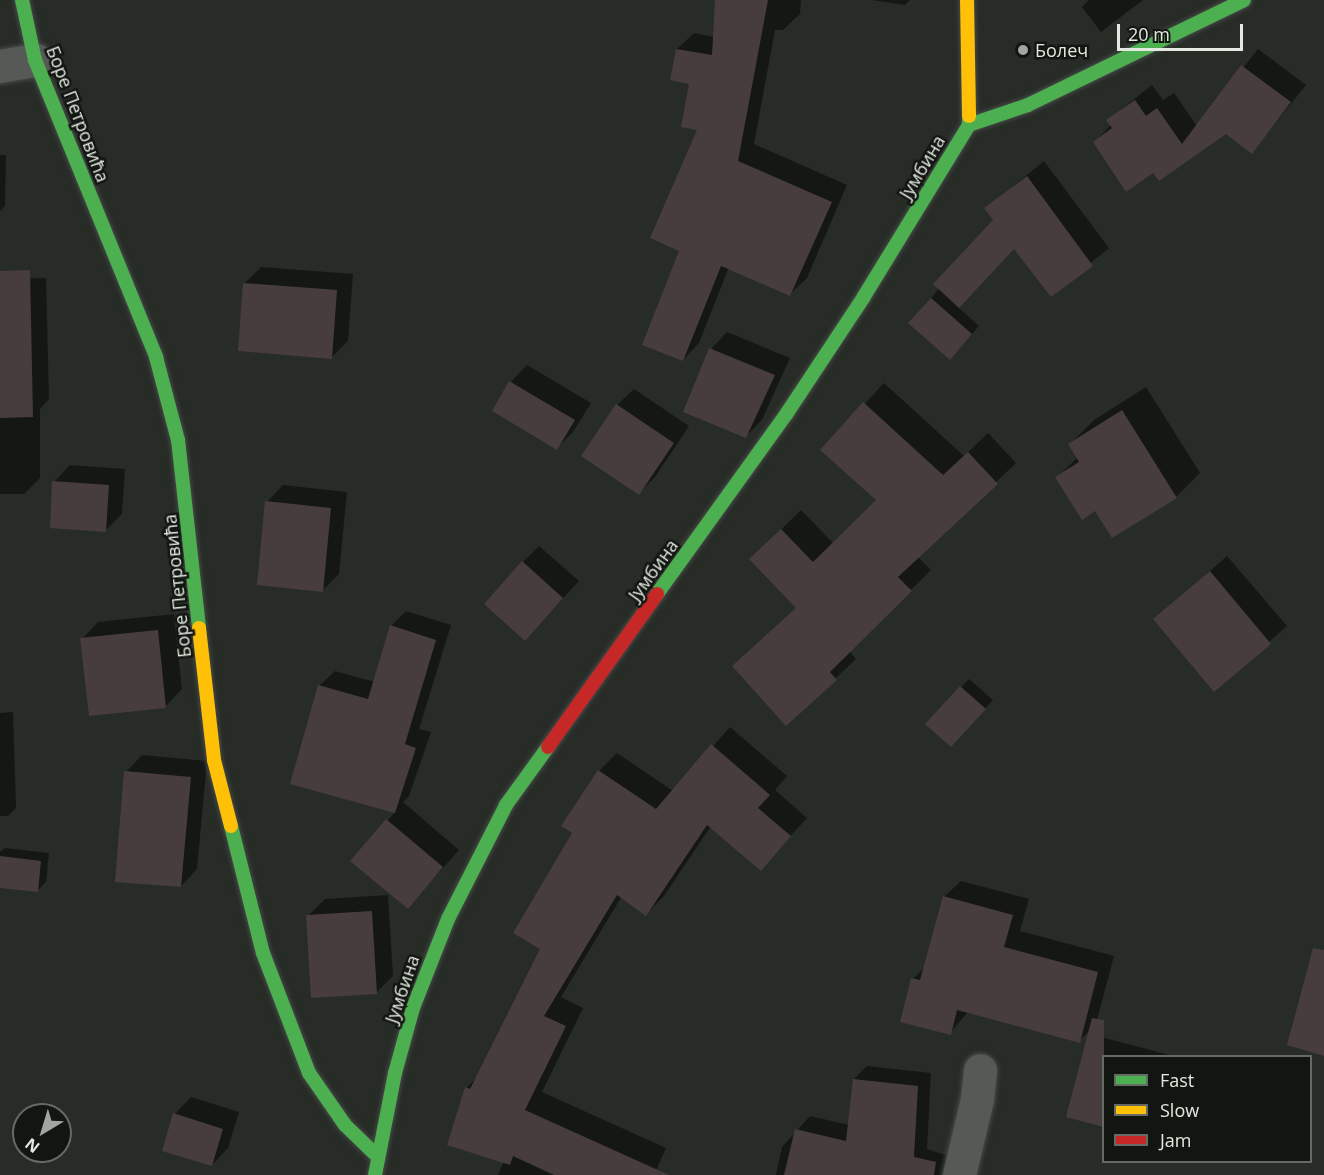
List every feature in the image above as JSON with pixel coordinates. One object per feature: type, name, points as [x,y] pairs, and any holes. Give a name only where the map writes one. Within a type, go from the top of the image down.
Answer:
[{"type":"street","name":"Боре Петровића","points":[[22,0],[35,60],[156,357],[178,440],[214,760],[263,953],[286,1021],[309,1073],[345,1125],[377,1156]]},
{"type":"street","name":"Јумбина","points":[[375,1175],[377,1156],[413,1008],[448,919],[506,805],[787,413],[863,298],[969,124],[967,0]]},
{"type":"street","points":[[969,124],[1028,105],[1244,0]]},
{"type":"street","points":[[0,66],[35,60]]},
{"type":"street","points":[[959,1175],[977,1099],[980,1070]]},
{"type":"building","points":[[715,0],[768,0],[738,161],[832,202],[790,296],[721,266],[683,361],[642,345],[679,251],[650,238],[697,130],[681,127],[689,84],[670,80],[676,49],[712,55]]},
{"type":"building","points":[[1241,65],[1291,102],[1252,154],[1226,134],[1159,181],[1153,173],[1126,192],[1093,142],[1112,128],[1106,120],[1135,100],[1146,116],[1157,108],[1182,144]]},
{"type":"building","points":[[1027,176],[1093,266],[1051,297],[1014,249],[959,308],[933,284],[993,220],[984,208]]},
{"type":"building","points":[[30,270],[33,417],[0,418],[0,271]]},
{"type":"building","points":[[243,283],[337,290],[332,359],[238,351]]},
{"type":"building","points":[[931,298],[972,334],[950,360],[908,323]]},
{"type":"building","points":[[709,348],[775,375],[746,438],[683,412]]},
{"type":"building","points":[[509,381],[575,420],[557,450],[492,411]]},
{"type":"building","points":[[863,402],[943,475],[968,452],[998,484],[898,577],[912,591],[830,672],[837,680],[786,726],[732,666],[796,608],[749,559],[781,529],[813,562],[876,500],[820,450]]},
{"type":"building","points":[[616,404],[674,443],[639,495],[581,456]]},
{"type":"building","points":[[1122,410],[1177,498],[1112,538],[1095,511],[1082,520],[1055,477],[1079,462],[1068,444]]},
{"type":"building","points":[[52,481],[109,485],[106,532],[50,528]]},
{"type":"building","points":[[265,501],[331,508],[323,592],[257,585]]},
{"type":"building","points":[[522,561],[563,598],[525,641],[484,604]]},
{"type":"building","points":[[1210,571],[1271,644],[1214,692],[1153,619]]},
{"type":"building","points":[[390,625],[436,640],[405,744],[416,748],[395,813],[290,784],[318,685],[368,699]]},
{"type":"building","points":[[158,630],[166,708],[89,716],[80,638]]},
{"type":"building","points":[[960,686],[986,709],[951,747],[925,724]]},
{"type":"building","points":[[711,744],[770,795],[758,808],[791,836],[761,871],[707,825],[646,916],[617,895],[544,1016],[566,1026],[525,1110],[669,1175],[554,1175],[513,1156],[510,1165],[447,1145],[465,1087],[470,1089],[540,949],[513,933],[572,833],[561,826],[598,770],[656,809]]},
{"type":"building","points":[[124,771],[191,777],[181,887],[115,882]]},
{"type":"building","points":[[386,819],[443,867],[408,909],[350,861]]},
{"type":"building","points":[[0,856],[41,861],[38,892],[0,888]]},
{"type":"building","points":[[943,896],[1013,915],[1004,947],[1098,972],[1080,1043],[957,1010],[951,1035],[900,1022],[911,978],[920,980]]},
{"type":"building","points":[[372,911],[377,994],[311,998],[306,915]]},
{"type":"building","points":[[1313,948],[1324,950],[1324,1056],[1287,1045]]},
{"type":"building","points":[[1092,1018],[1104,1020],[1102,1126],[1066,1117]]},
{"type":"building","points":[[853,1079],[918,1086],[914,1157],[936,1162],[934,1175],[784,1175],[795,1129],[846,1141]]},
{"type":"building","points":[[173,1113],[223,1129],[212,1166],[162,1151]]},
{"type":"traffic: fast","points":[[22,0],[35,60],[156,357],[178,440],[199,628]]},
{"type":"traffic: fast","points":[[969,125],[1028,105],[1244,0]]},
{"type":"traffic: fast","points":[[657,594],[787,413],[863,298],[969,125],[969,116]]},
{"type":"traffic: fast","points":[[375,1175],[395,1073],[413,1008],[448,919],[506,805],[548,747]]},
{"type":"traffic: fast","points":[[231,826],[263,953],[309,1073],[345,1125],[377,1156]]},
{"type":"traffic: slow","points":[[967,0],[969,116]]},
{"type":"traffic: slow","points":[[199,628],[214,760],[231,826]]},
{"type":"traffic: jam","points":[[548,747],[657,594]]},
{"type":"place","name":"Болеч","points":[[1023,50]]}]
